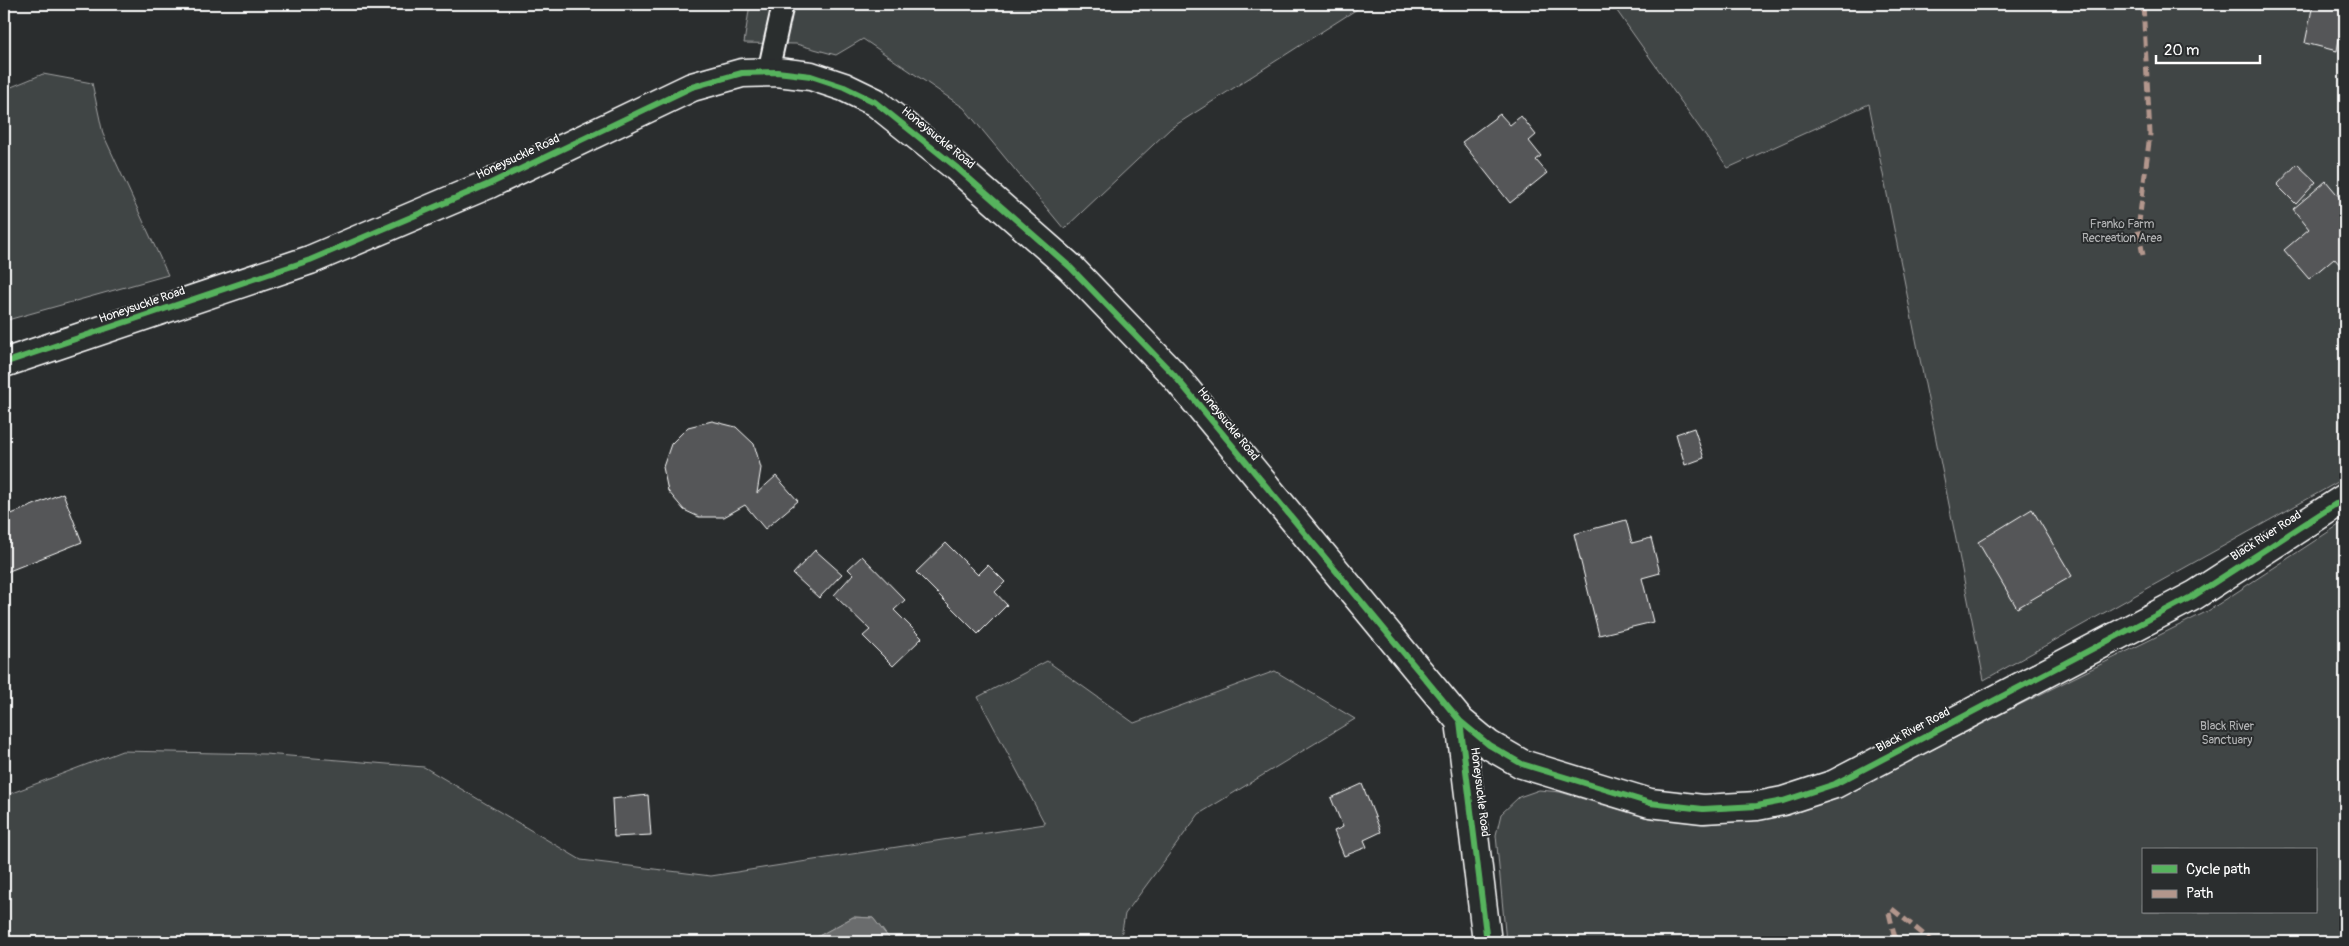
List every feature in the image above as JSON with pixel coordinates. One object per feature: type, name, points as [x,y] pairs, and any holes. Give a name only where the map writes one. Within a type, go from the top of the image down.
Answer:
[{"type":"street","name":"Honeysuckle Road","points":[[4,363],[310,260],[489,184],[692,87],[742,73],[768,72],[811,76],[844,87],[875,102],[956,166],[1070,266],[1174,375],[1460,721],[1487,942]]},
{"type":"street","name":"Black River Road","points":[[1460,721],[1489,745],[1522,764],[1650,804],[1703,809],[1757,806],[1784,801],[1835,784],[2196,595],[2345,498]]},
{"type":"lane","points":[[768,72],[783,4]]},
{"type":"green space","points":[[750,4],[1365,4],[1171,128],[1064,229],[964,108],[863,39],[836,55],[796,44],[744,43]]},
{"type":"green space","name":"Franko Farm Recreation Area","points":[[1612,4],[2345,4],[2345,478],[1984,680],[1869,104],[1728,168]]},
{"type":"green space","points":[[43,74],[92,83],[103,134],[168,275],[4,321],[4,90]]},
{"type":"green space","name":"Black River Sanctuary","points":[[2345,521],[2345,942],[1506,942],[1496,835],[1501,814],[1519,797],[1539,790],[1560,792],[1644,817],[1705,824],[1757,820],[1787,814],[1838,798],[2208,611]]},
{"type":"green space","points":[[1047,661],[1134,723],[1275,671],[1355,719],[1199,814],[1125,914],[1120,942],[892,942],[873,918],[853,917],[808,942],[4,942],[4,796],[122,751],[265,754],[424,767],[581,860],[711,876],[1045,824],[978,697]]},
{"type":"shaded area","points":[[853,917],[873,918],[892,942],[808,942]]},
{"type":"building","points":[[2313,4],[2345,4],[2337,51],[2305,43]]},
{"type":"building","points":[[1500,114],[1510,125],[1521,116],[1536,135],[1529,141],[1541,156],[1536,160],[1547,173],[1510,203],[1462,142]]},
{"type":"building","points":[[2297,164],[2316,182],[2296,204],[2277,185]]},
{"type":"building","points":[[2326,181],[2341,199],[2345,195],[2345,261],[2340,265],[2334,258],[2309,279],[2284,250],[2309,229],[2293,209]]},
{"type":"building","points":[[712,421],[736,427],[754,444],[761,468],[757,493],[776,476],[798,501],[765,529],[745,505],[724,517],[699,517],[684,510],[668,491],[663,467],[671,444],[688,427]]},
{"type":"building","points":[[1694,428],[1704,458],[1685,465],[1676,434]]},
{"type":"building","points":[[63,493],[82,542],[4,573],[4,517]]},
{"type":"building","points":[[2032,509],[2072,576],[2017,608],[1978,542]]},
{"type":"building","points":[[1626,520],[1632,543],[1651,538],[1660,573],[1642,578],[1653,622],[1599,635],[1574,534]]},
{"type":"building","points":[[946,543],[978,575],[988,565],[1005,582],[995,592],[1007,605],[978,634],[916,572]]},
{"type":"building","points":[[815,550],[842,574],[819,598],[793,574]]},
{"type":"building","points":[[862,556],[905,600],[894,610],[922,638],[893,666],[863,636],[870,630],[834,595],[853,574],[848,569]]},
{"type":"building","points":[[1362,784],[1381,832],[1364,840],[1367,847],[1344,856],[1334,831],[1343,827],[1331,798]]},
{"type":"building","points":[[648,795],[651,835],[614,837],[612,799]]},
{"type":"marked path","points":[[2143,4],[2150,134],[2138,230],[2143,255]]},
{"type":"marked path","points":[[1892,909],[1933,942]]},
{"type":"marked path","points":[[1889,913],[1896,942]]},
{"type":"cycle path","points":[[4,363],[310,260],[489,184],[692,87],[742,73],[777,72],[811,76],[844,87],[875,102],[956,167],[1070,267],[1174,375],[1460,721],[1487,942]]},
{"type":"cycle path","points":[[1460,721],[1489,745],[1522,764],[1650,803],[1703,809],[1757,806],[1783,801],[1835,784],[2195,595],[2345,498]]}]
